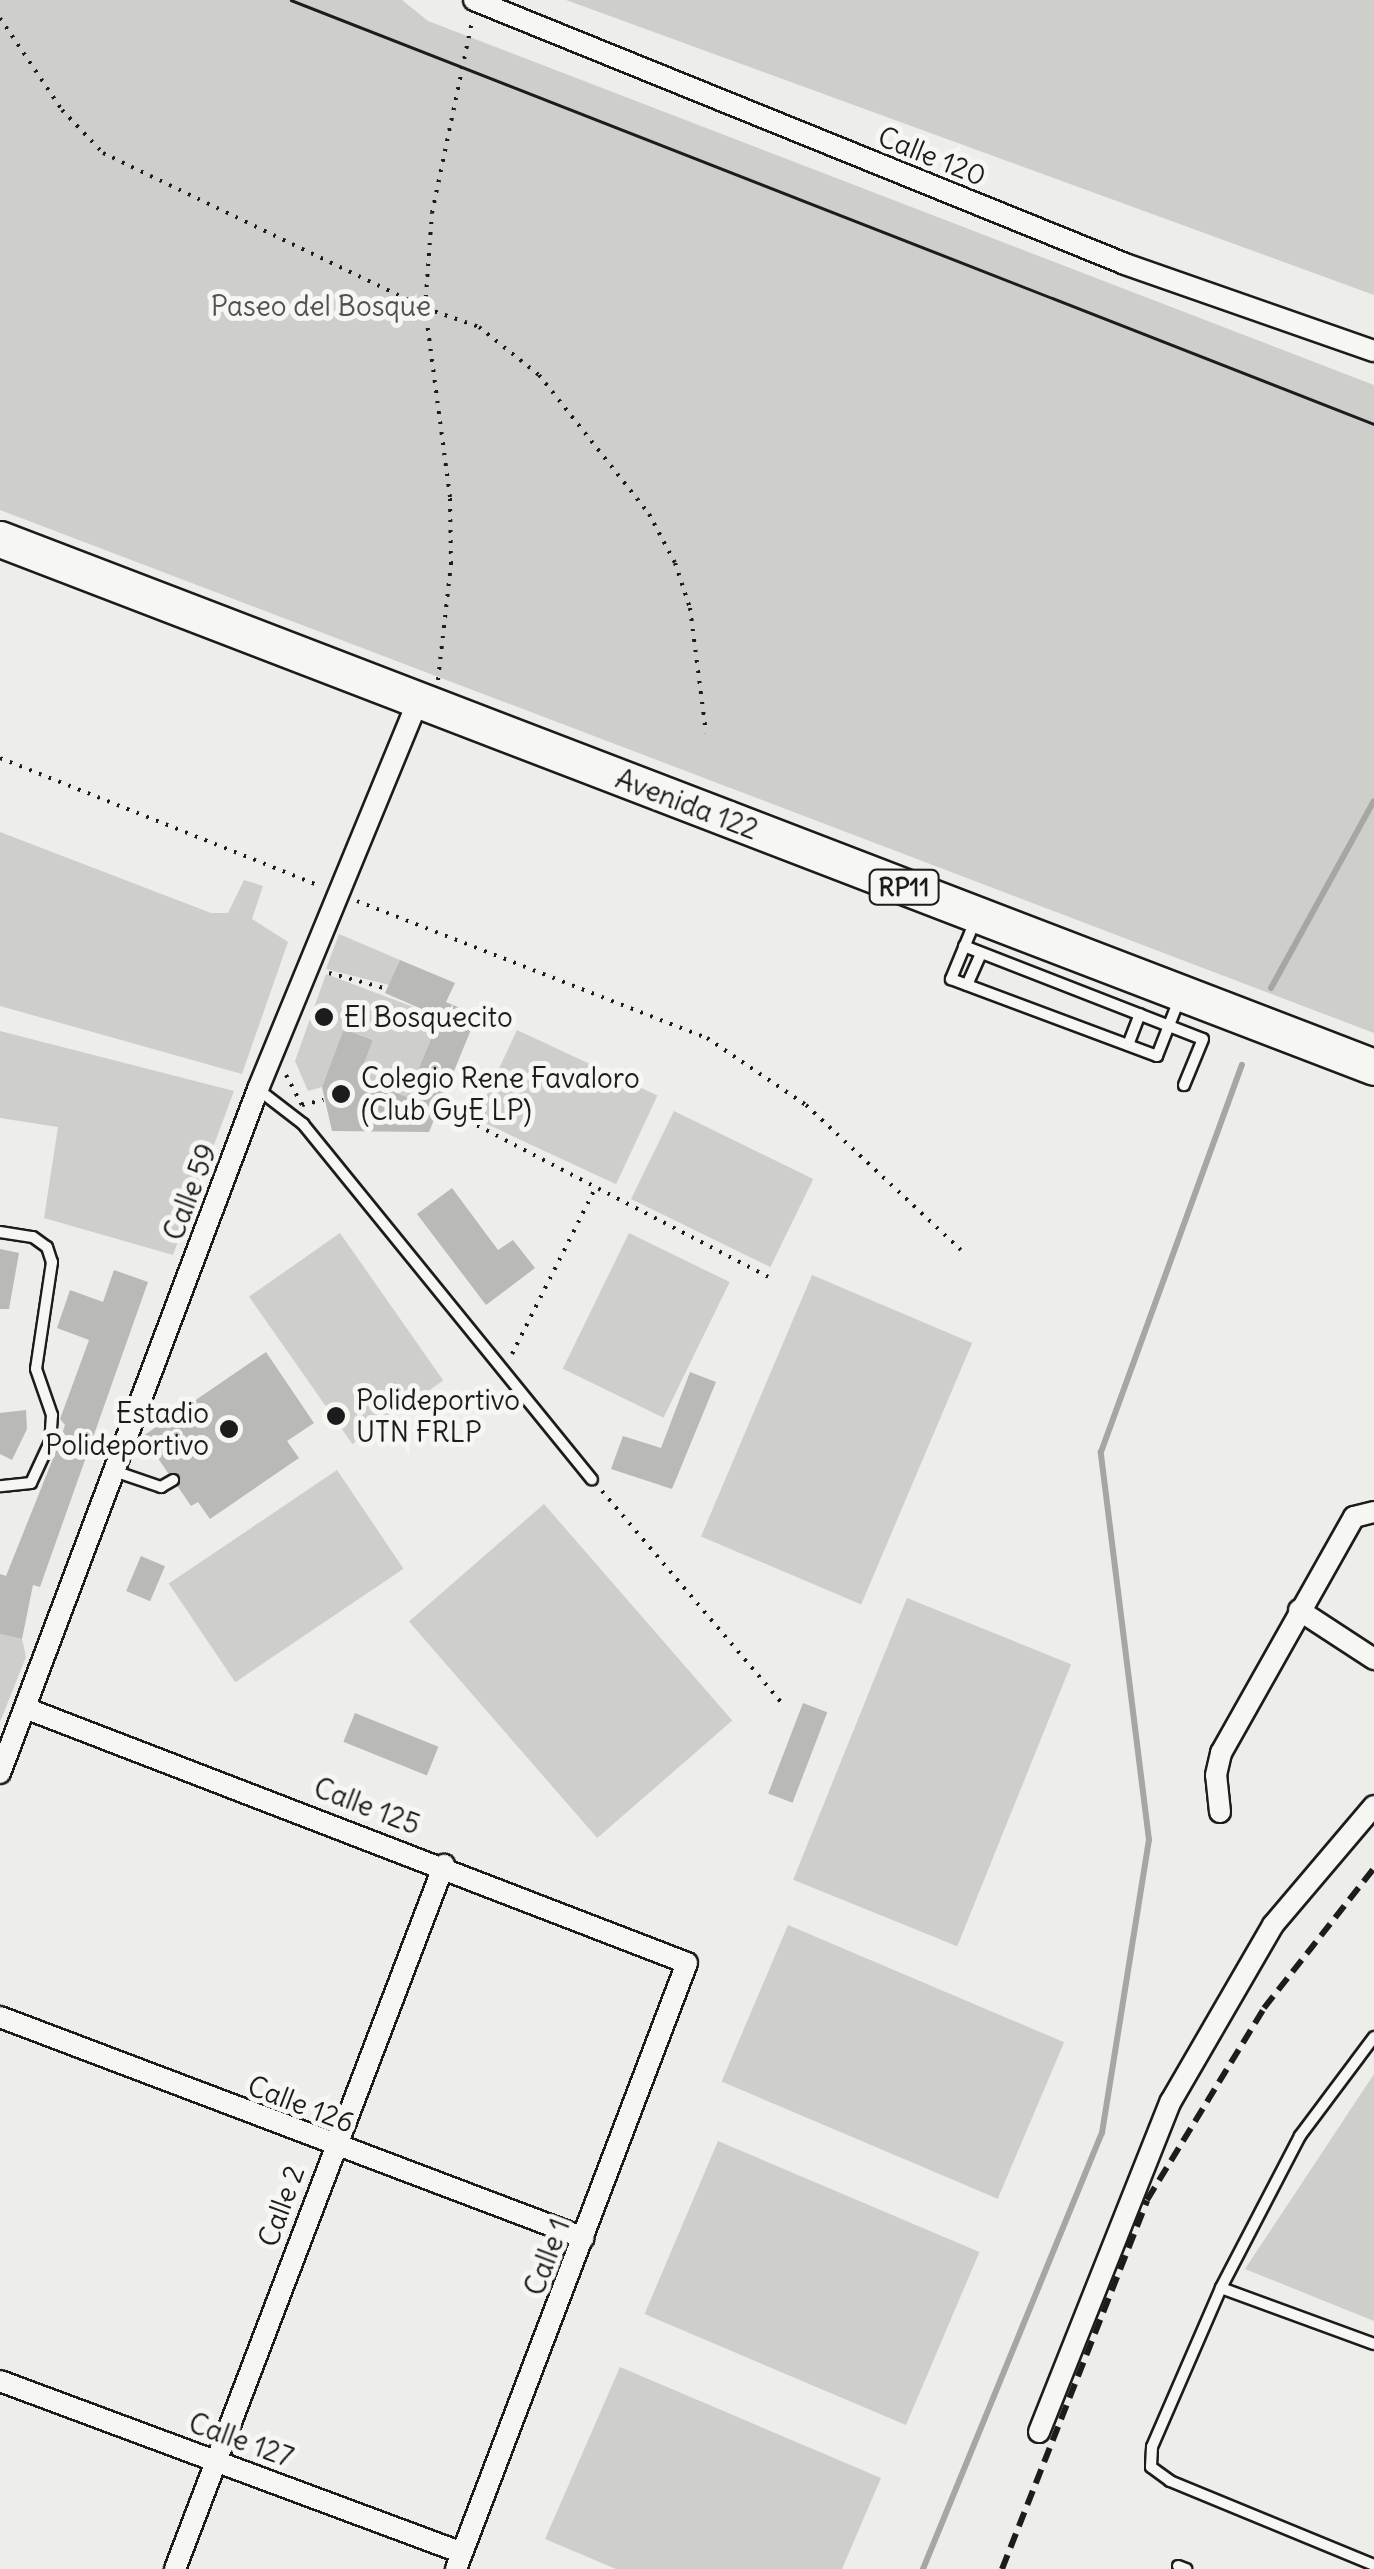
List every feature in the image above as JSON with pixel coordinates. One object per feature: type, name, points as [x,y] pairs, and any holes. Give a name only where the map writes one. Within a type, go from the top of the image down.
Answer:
[{"type":"highway","name":"Avenida 122","points":[[0,539],[426,703],[971,931],[1181,993],[1374,1067]]},
{"type":"street","name":"Calle 120","points":[[476,1],[1125,264],[1374,351]]},
{"type":"street","name":"Calle 59","points":[[0,1772],[336,893],[426,703]]},
{"type":"street","points":[[1220,1812],[1216,1775],[1221,1752],[1354,1517],[1374,1512]]},
{"type":"street","points":[[1299,1610],[1374,1659]]},
{"type":"street","name":"Calle 125","points":[[25,1708],[444,1865],[686,1963]]},
{"type":"street","points":[[1038,2432],[1172,2101],[1273,1924],[1374,1806]]},
{"type":"street","name":"Calle 2","points":[[175,2569],[332,2146],[444,1865]]},
{"type":"street","name":"Calle 1","points":[[459,2561],[686,1963]]},
{"type":"street","name":"Calle 126","points":[[0,2017],[332,2146],[584,2238]]},
{"type":"street","name":"Calle 127","points":[[0,2381],[216,2460],[459,2561]]},
{"type":"lane","points":[[971,931],[981,952],[1203,1039],[1184,1085]]},
{"type":"lane","points":[[971,931],[951,979],[1157,1056],[1181,993]]},
{"type":"lane","points":[[967,985],[981,952]]},
{"type":"lane","points":[[1128,1045],[1140,1014]]},
{"type":"lane","points":[[258,1089],[303,1124],[592,1479]]},
{"type":"lane","points":[[0,1232],[32,1237],[48,1247],[52,1262],[36,1370],[52,1415],[50,1442],[32,1483],[0,1486]]},
{"type":"lane","points":[[114,1471],[161,1487],[173,1480]]},
{"type":"lane","points":[[1374,2038],[1300,2136],[1222,2288],[1152,2448],[1152,2467],[1170,2481],[1374,2565]]},
{"type":"lane","points":[[1222,2288],[1374,2344]]},
{"type":"path","points":[[426,703],[446,632],[450,514],[425,308],[432,213],[476,1]]},
{"type":"path","points":[[0,18],[62,110],[103,153],[425,308],[479,327],[509,347],[539,375],[649,514],[690,608],[706,733]]},
{"type":"path","points":[[0,758],[708,1038],[806,1104],[960,1250]]},
{"type":"path","points":[[326,969],[387,989]]},
{"type":"path","points":[[292,1060],[286,1077],[302,1105],[323,1100]]},
{"type":"path","points":[[440,1106],[768,1277]]},
{"type":"path","points":[[504,1370],[595,1189]]},
{"type":"path","points":[[592,1479],[785,1707]]},
{"type":"green space","name":"Paseo del Bosque","points":[[0,0],[402,0],[428,21],[1374,385],[1374,1033],[0,510]]},
{"type":"green space","points":[[566,0],[1374,0],[1374,295]]},
{"type":"green space","points":[[0,832],[211,913],[228,913],[244,880],[263,886],[252,919],[288,942],[242,1074],[0,1006]]},
{"type":"green space","points":[[339,934],[400,960],[389,985],[326,969]]},
{"type":"green space","points":[[326,974],[440,1017],[407,1097],[358,1079],[373,1040],[345,1029],[322,1087],[308,1091],[295,1061]]},
{"type":"green space","points":[[517,1030],[657,1096],[616,1184],[476,1119]]},
{"type":"green space","points":[[0,1031],[234,1091],[173,1255],[44,1218],[58,1127],[0,1118]]},
{"type":"green space","points":[[674,1111],[813,1179],[770,1267],[631,1199]]},
{"type":"green space","points":[[340,1233],[443,1380],[352,1444],[249,1297]]},
{"type":"green space","points":[[629,1233],[730,1282],[663,1418],[563,1369]]},
{"type":"green space","points":[[812,1275],[972,1343],[861,1604],[701,1536]]},
{"type":"green space","points":[[337,1470],[404,1569],[235,1682],[169,1584]]},
{"type":"green space","points":[[544,1504],[732,1721],[597,1838],[409,1621]]},
{"type":"green space","points":[[907,1598],[1071,1664],[957,1946],[793,1880]]},
{"type":"green space","points":[[0,1634],[22,1639],[26,1657],[0,1722]]},
{"type":"green space","points":[[788,1925],[1064,2042],[998,2199],[722,2081]]},
{"type":"green space","points":[[1374,2074],[1374,2321],[1245,2269]]},
{"type":"green space","points":[[718,2141],[979,2252],[906,2425],[645,2314]]},
{"type":"green space","points":[[620,2367],[881,2478],[842,2569],[616,2569],[545,2539]]},
{"type":"building","points":[[400,960],[455,983],[446,1002],[477,1015],[429,1132],[332,1131],[322,1087],[344,1029],[373,1040],[358,1079],[407,1097],[440,1017],[385,993]]},
{"type":"building","points":[[452,1188],[498,1250],[513,1240],[535,1268],[486,1305],[417,1214]]},
{"type":"building","points":[[0,1249],[19,1253],[9,1309],[0,1309]]},
{"type":"building","points":[[114,1270],[148,1282],[40,1587],[33,1585],[22,1639],[0,1634],[0,1574],[6,1576],[58,1446],[65,1425],[60,1419],[89,1340],[57,1328],[70,1290],[103,1302]]},
{"type":"building","name":"Estadio Polideportivo","points":[[266,1352],[314,1423],[287,1441],[299,1458],[210,1519],[198,1502],[191,1506],[178,1487],[180,1475],[168,1473],[143,1436]]},
{"type":"building","points":[[690,1372],[716,1382],[672,1489],[611,1469],[623,1436],[661,1448]]},
{"type":"building","points":[[26,1410],[27,1429],[12,1460],[0,1454],[0,1413]]},
{"type":"building","points":[[141,1556],[165,1566],[150,1601],[126,1591]]},
{"type":"building","points":[[803,1703],[827,1712],[793,1803],[768,1794]]},
{"type":"building","points":[[355,1713],[438,1747],[427,1775],[343,1742]]},
{"type":"waterway","points":[[1271,988],[1374,801]]},
{"type":"waterway","points":[[923,2569],[1102,2133],[1149,1840],[1101,1452],[1242,1065]]},
{"type":"tram line","points":[[291,0],[1374,424]]},
{"type":"railway","points":[[1002,2569],[1147,2200],[1264,2008],[1374,1868]]},
{"type":"place","name":"El Bosquecito","points":[[324,1017]]},
{"type":"place","name":"Colegio Rene Favaloro (Club GyE LP)","points":[[341,1094]]},
{"type":"place","name":"Polideportivo UTN FRLP","points":[[336,1416]]},
{"type":"place","name":"Estadio Polideportivo","points":[[229,1429]]}]
